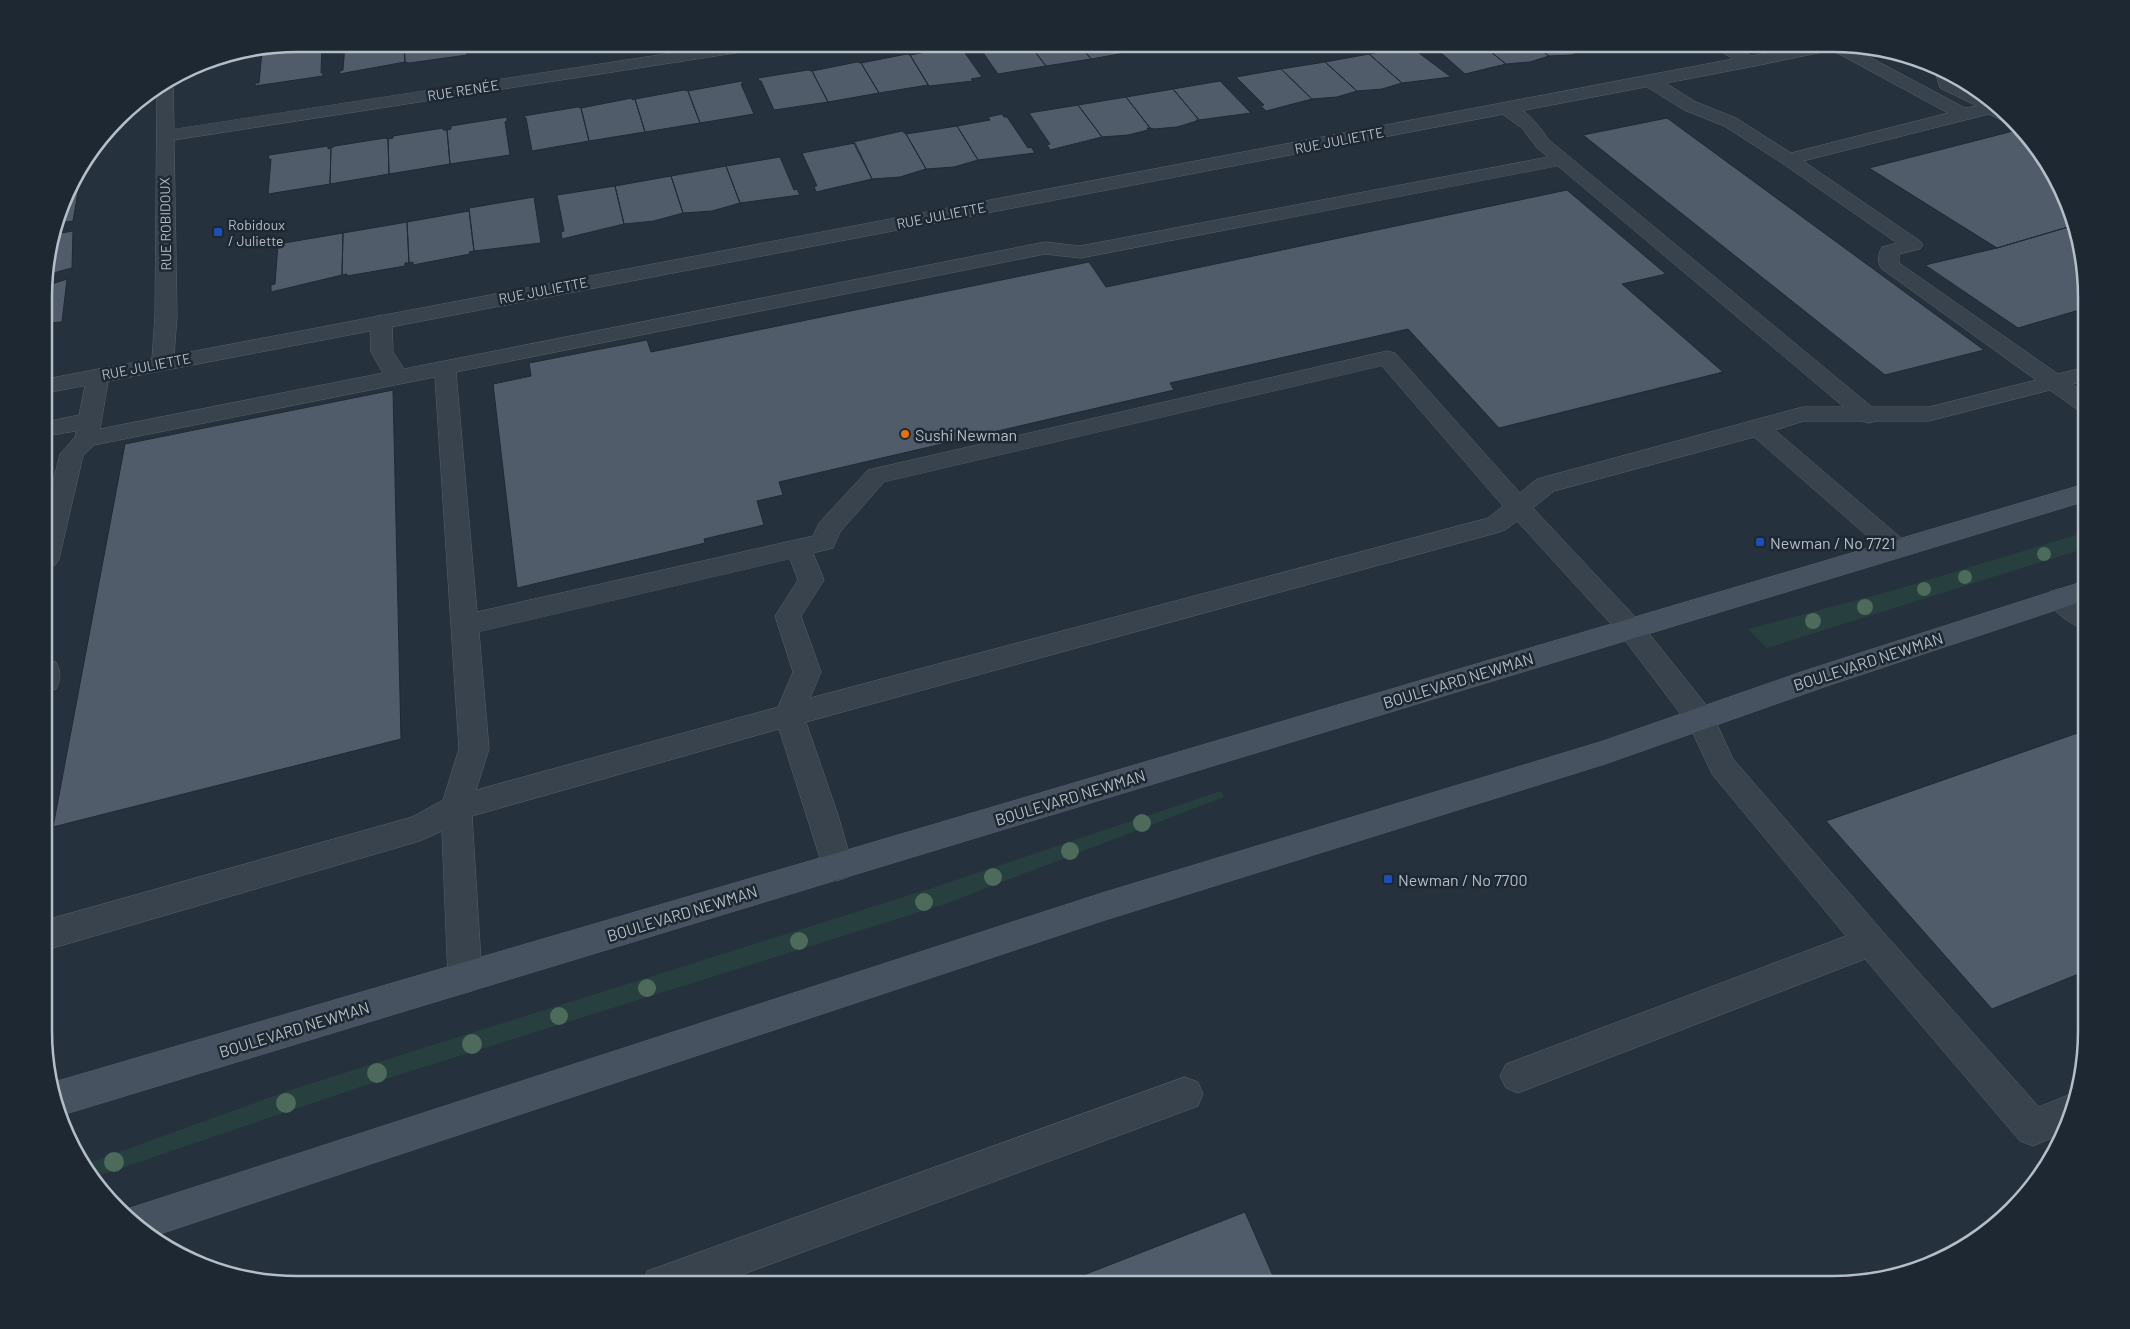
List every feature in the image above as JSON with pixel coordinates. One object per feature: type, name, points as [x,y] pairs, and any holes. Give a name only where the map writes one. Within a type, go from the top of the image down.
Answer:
[{"type":"main road","name":"BOULEVARD NEWMAN","points":[[62,1098],[2078,494]]},
{"type":"main road","name":"BOULEVARD NEWMAN","points":[[143,1222],[1102,907],[1605,752],[1816,678],[2078,593]]},
{"type":"street","name":"RUE RENÉE","points":[[164,136],[708,52]]},
{"type":"street","points":[[1733,52],[1750,62]]},
{"type":"street","name":"RUE JULIETTE","points":[[52,385],[1801,52]]},
{"type":"street","points":[[1851,53],[1963,114]]},
{"type":"street","points":[[1919,90],[1942,78]]},
{"type":"street","points":[[1650,81],[1690,106],[1730,122],[1788,158],[1913,245],[1889,251],[1889,265],[2078,399]]},
{"type":"street","name":"RUE ROBIDOUX","points":[[163,363],[166,316],[165,92]]},
{"type":"street","points":[[1507,108],[1528,125],[1542,144],[1869,416]]},
{"type":"street","points":[[1788,158],[1989,109]]},
{"type":"street","points":[[52,429],[88,430],[395,377],[1045,248],[1080,252],[1562,160]]},
{"type":"street","points":[[381,321],[382,352],[393,369],[395,377]]},
{"type":"street","points":[[465,625],[824,542],[828,530],[876,476],[1387,358],[1518,506],[1630,628],[1700,719],[1722,766],[1871,942],[2033,1128],[2063,1115]]},
{"type":"street","points":[[445,367],[474,749],[456,808],[465,978]]},
{"type":"street","points":[[52,535],[72,454],[88,430],[98,376]]},
{"type":"street","points":[[52,933],[420,828],[456,808],[789,715],[1496,524],[1546,484],[1758,428],[1803,414],[1869,416],[1929,414],[2078,376]]},
{"type":"street","points":[[1758,428],[1898,549]]},
{"type":"street","points":[[798,548],[811,580],[788,616],[807,672],[789,715],[823,815],[837,867]]},
{"type":"street","points":[[2059,599],[2078,614]]},
{"type":"street","points":[[1518,1076],[1871,942]]},
{"type":"street","points":[[686,1276],[1185,1094]]},
{"type":"green space","points":[[2078,534],[2078,551],[1767,648],[1748,629],[1898,589]]},
{"type":"green space","points":[[1221,791],[1224,797],[945,904],[357,1088],[99,1176],[90,1162],[293,1089],[929,889]]},
{"type":"building","points":[[322,52],[321,73],[323,73],[323,76],[255,86],[255,83],[259,83],[262,55]]},
{"type":"building","points":[[344,52],[404,52],[405,62],[339,74],[343,70]]},
{"type":"building","points":[[404,52],[467,52],[467,55],[405,62]]},
{"type":"building","points":[[927,52],[964,52],[982,77],[971,79],[973,81],[929,86],[910,55]]},
{"type":"building","points":[[983,52],[1035,52],[1046,66],[998,74]]},
{"type":"building","points":[[1035,52],[1085,52],[1091,59],[1046,66]]},
{"type":"building","points":[[1085,52],[1130,52],[1091,59]]},
{"type":"building","points":[[1380,52],[1418,52],[1451,77],[1402,83],[1369,54]]},
{"type":"building","points":[[1440,52],[1491,52],[1506,64],[1465,74]]},
{"type":"building","points":[[1491,52],[1543,52],[1549,56],[1530,62],[1506,64]]},
{"type":"building","points":[[1543,52],[1581,52],[1572,55],[1549,56]]},
{"type":"building","points":[[1369,54],[1402,83],[1382,89],[1357,91],[1325,62]]},
{"type":"building","points":[[910,55],[928,85],[879,93],[861,63]]},
{"type":"building","points":[[857,62],[861,63],[879,93],[828,102],[812,71]]},
{"type":"building","points":[[1325,62],[1357,91],[1337,97],[1312,99],[1281,69]]},
{"type":"building","points":[[1281,69],[1312,99],[1266,111],[1261,106],[1264,105],[1236,77]]},
{"type":"building","points":[[808,70],[812,71],[828,102],[774,110],[758,78]]},
{"type":"building","points":[[742,81],[743,83],[741,84],[754,114],[700,123],[688,91]]},
{"type":"building","points":[[1220,81],[1251,113],[1199,120],[1173,89]]},
{"type":"building","points":[[1173,89],[1199,120],[1177,127],[1150,128],[1126,97]]},
{"type":"building","points":[[684,90],[688,91],[700,123],[645,132],[635,99]]},
{"type":"building","points":[[1126,97],[1150,128],[1147,128],[1148,130],[1128,135],[1102,137],[1078,105]]},
{"type":"building","points":[[632,98],[632,100],[635,99],[645,132],[589,141],[581,108]]},
{"type":"building","points":[[1078,105],[1102,137],[1050,150],[1047,145],[1050,144],[1029,113]]},
{"type":"building","points":[[581,108],[589,141],[532,151],[526,118],[523,116]]},
{"type":"building","points":[[1002,114],[1004,117],[1007,117],[1028,148],[1031,147],[1035,153],[978,160],[957,126],[990,120],[988,117]]},
{"type":"building","points":[[507,117],[505,122],[510,155],[450,164],[447,130],[451,129],[451,126]]},
{"type":"building","points":[[1667,118],[1984,350],[1885,375],[1583,135]]},
{"type":"building","points":[[957,126],[978,160],[954,167],[926,169],[906,134]]},
{"type":"building","points":[[443,128],[443,130],[447,130],[450,164],[389,174],[388,139],[393,138],[393,136]]},
{"type":"building","points":[[902,131],[906,134],[926,169],[900,177],[872,179],[853,142]]},
{"type":"building","points":[[2013,131],[2027,148],[2045,175],[2059,204],[2067,227],[1997,248],[1869,168]]},
{"type":"building","points":[[388,139],[389,174],[330,184],[331,148]]},
{"type":"building","points":[[855,143],[872,179],[816,192],[814,186],[817,186],[802,153]]},
{"type":"building","points":[[328,146],[328,149],[331,148],[330,184],[268,194],[271,159],[268,159],[269,155]]},
{"type":"building","points":[[780,157],[794,190],[797,189],[800,195],[740,203],[726,166]]},
{"type":"building","points":[[726,166],[740,203],[712,211],[683,213],[671,176]]},
{"type":"building","points":[[671,176],[683,213],[654,221],[624,224],[615,186]]},
{"type":"building","points":[[615,186],[624,224],[562,239],[561,232],[564,231],[557,195]]},
{"type":"building","points":[[79,188],[73,221],[64,222]]},
{"type":"building","points":[[1567,190],[1666,274],[1622,284],[1723,372],[1499,428],[1408,329],[1170,383],[1174,390],[779,482],[783,495],[757,501],[764,525],[704,539],[705,543],[517,588],[493,384],[531,376],[529,363],[647,340],[651,352],[1089,262],[1106,287]]},
{"type":"building","points":[[534,197],[541,243],[474,251],[469,208]]},
{"type":"building","points":[[469,211],[474,251],[469,252],[470,254],[413,265],[413,262],[409,263],[407,222]]},
{"type":"building","points":[[407,222],[409,263],[405,263],[405,266],[347,276],[347,274],[342,275],[343,233]]},
{"type":"building","points":[[2067,227],[2075,265],[2078,310],[2018,328],[1925,265],[1997,248]]},
{"type":"building","points":[[73,231],[72,268],[54,273],[57,250],[61,233]]},
{"type":"building","points":[[343,233],[342,275],[271,292],[271,285],[275,284],[278,244]]},
{"type":"building","points":[[67,279],[62,322],[52,323],[53,284]]},
{"type":"building","points":[[393,390],[401,739],[53,827],[125,444]]},
{"type":"building","points":[[2078,733],[2078,974],[1992,1009],[1826,821]]},
{"type":"building","points":[[1245,1212],[1273,1276],[1081,1276]]},
{"type":"place","name":"Robidoux / Juliette","points":[[218,232]]},
{"type":"place","name":"Sushi Newman","points":[[905,434]]},
{"type":"place","name":"Newman / No 7721","points":[[1760,542]]},
{"type":"place","name":"Newman / No 7700","points":[[1388,879]]}]
